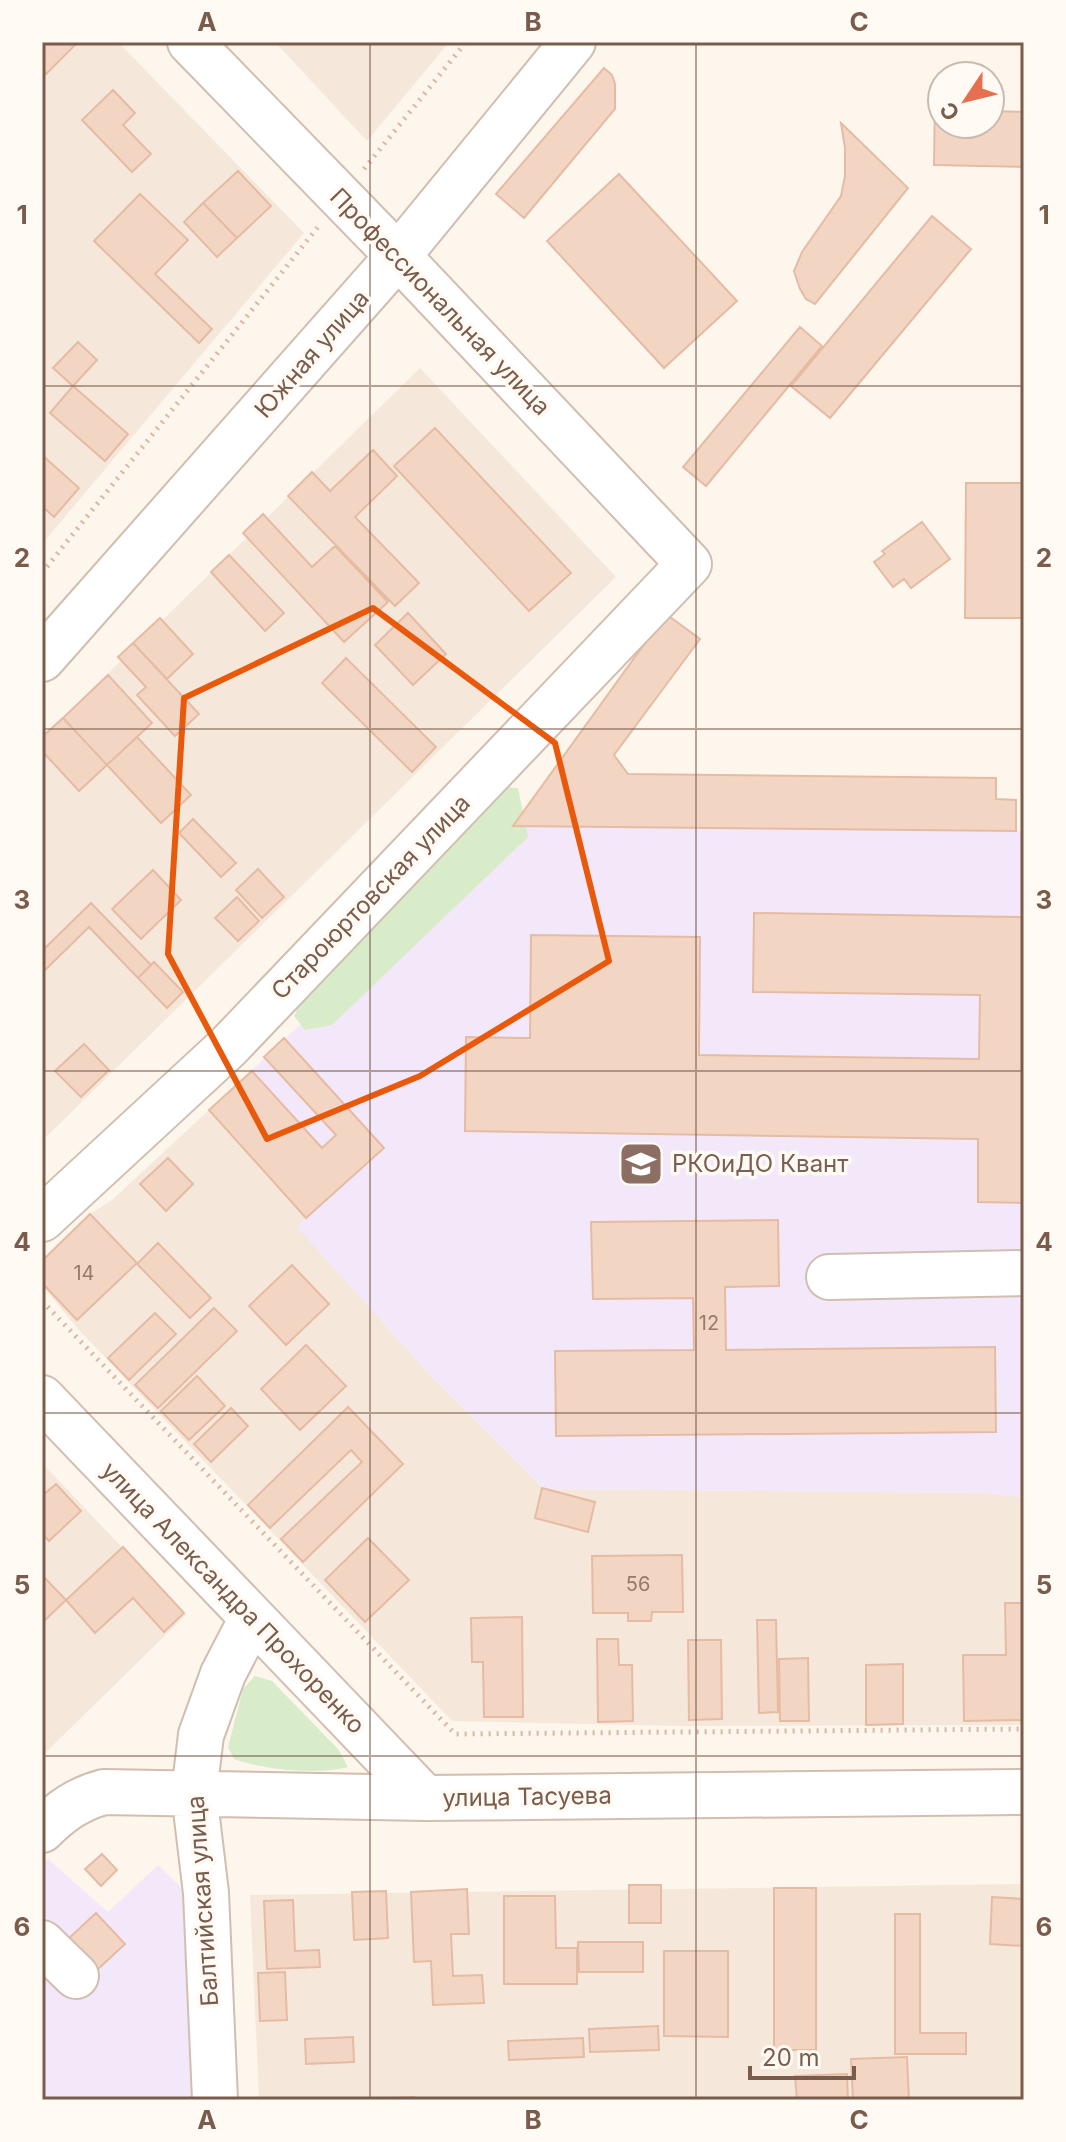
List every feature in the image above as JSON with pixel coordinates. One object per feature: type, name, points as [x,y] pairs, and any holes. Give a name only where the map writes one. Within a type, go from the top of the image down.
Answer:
[{"type":"street","name":"Профессиональная улица","points":[[190,42],[398,256],[689,564]]},
{"type":"street","name":"Южная улица","points":[[42,659],[398,256],[573,42]]},
{"type":"street","name":"Староюртовская улица","points":[[42,1219],[228,1047],[689,564]]},
{"type":"street","points":[[829,1277],[1024,1273]]},
{"type":"street","name":"улица Александра Прохоренко","points":[[42,1398],[425,1798]]},
{"type":"street","name":"Балтийская улица","points":[[215,2100],[206,1893],[194,1793],[201,1735],[223,1674],[252,1618]]},
{"type":"street","name":"улица Тасуева","points":[[42,1830],[57,1815],[81,1799],[104,1792],[425,1798],[1024,1792]]},
{"type":"street","points":[[42,1943],[76,1976]]},
{"type":"path","points":[[42,573],[466,42]]},
{"type":"path","points":[[42,1301],[455,1734],[1024,1729]]},
{"type":"highlighted area","points":[[373,608],[555,743],[609,961],[420,1076],[267,1139],[168,954],[184,698]]},
{"type":"shaded area","points":[[42,42],[118,42],[304,233],[42,544]]},
{"type":"shaded area","points":[[275,42],[449,42],[367,141]]},
{"type":"shaded area","points":[[420,368],[616,577],[42,1141],[42,738]]},
{"type":"shaded area","name":"РКОиДО Квант","points":[[513,826],[1024,831],[1024,1497],[985,1493],[544,1489],[430,1375],[297,1227],[306,1217],[209,1110]]},
{"type":"shaded area","points":[[209,1110],[306,1218],[298,1227],[430,1375],[544,1489],[985,1493],[1024,1497],[1024,1725],[681,1726],[452,1721],[78,1329],[42,1285],[42,1261],[90,1214],[112,1200]]},
{"type":"shaded area","points":[[42,1463],[186,1615],[42,1756]]},
{"type":"shaded area","points":[[48,1859],[108,1912],[158,1865],[182,1888],[191,2100],[42,2100],[42,1865]]},
{"type":"shaded area","points":[[1024,1884],[1024,2100],[259,2100],[250,1895]]},
{"type":"green space","points":[[497,787],[518,788],[528,837],[332,1025],[305,1030],[294,1016],[308,988]]},
{"type":"green space","points":[[255,1676],[272,1681],[338,1749],[348,1767],[322,1771],[291,1770],[234,1759],[228,1747],[243,1689]]},
{"type":"building","points":[[42,42],[76,44],[46,74],[42,70]]},
{"type":"building","points":[[604,68],[612,75],[615,84],[615,109],[524,218],[496,194]]},
{"type":"building","points":[[113,90],[135,113],[123,125],[151,154],[132,172],[82,120]]},
{"type":"building","points":[[1006,111],[1024,112],[1024,167],[934,165],[934,140],[1006,140]]},
{"type":"building","points":[[841,123],[908,188],[815,304],[806,299],[794,271],[802,252],[841,196],[845,148]]},
{"type":"building","points":[[238,171],[271,206],[237,238],[203,203]]},
{"type":"building","points":[[619,174],[737,301],[664,368],[547,241]]},
{"type":"building","points":[[140,194],[188,240],[155,274],[212,329],[199,343],[94,241]]},
{"type":"building","points":[[203,203],[237,238],[217,257],[184,222]]},
{"type":"building","points":[[932,216],[971,249],[830,418],[791,386]]},
{"type":"building","points":[[800,327],[822,346],[706,486],[683,467]]},
{"type":"building","points":[[78,342],[97,360],[73,386],[53,368]]},
{"type":"building","points":[[73,386],[128,434],[105,461],[50,413]]},
{"type":"building","points":[[435,428],[571,573],[529,611],[394,466]]},
{"type":"building","points":[[373,450],[397,476],[355,517],[419,583],[395,606],[288,496],[312,472],[330,491]]},
{"type":"building","points":[[42,455],[79,488],[54,517],[42,506]]},
{"type":"building","points":[[966,483],[1024,483],[1024,618],[965,618]]},
{"type":"building","points":[[263,514],[312,567],[335,546],[388,602],[344,642],[243,533]]},
{"type":"building","points":[[922,522],[950,559],[911,588],[904,579],[893,587],[874,562],[885,554],[882,551]]},
{"type":"building","points":[[229,555],[284,613],[265,631],[211,572]]},
{"type":"building","points":[[408,613],[446,654],[413,685],[375,645]]},
{"type":"building","points":[[666,614],[700,639],[614,755],[628,774],[996,778],[996,799],[1016,800],[1016,831],[513,826]]},
{"type":"building","points":[[160,618],[193,654],[167,679],[133,643]]},
{"type":"building","points":[[133,643],[199,714],[175,736],[137,695],[146,687],[118,657]]},
{"type":"building","points":[[346,658],[436,747],[412,772],[322,683]]},
{"type":"building","points":[[108,675],[152,723],[107,765],[63,718]]},
{"type":"building","points":[[63,718],[107,765],[79,791],[42,751],[42,737]]},
{"type":"building","points":[[137,737],[191,795],[161,823],[107,765]]},
{"type":"building","points":[[193,819],[236,863],[221,877],[179,833]]},
{"type":"building","points":[[258,869],[284,897],[262,918],[236,890]]},
{"type":"building","points":[[153,870],[181,900],[141,939],[112,909]]},
{"type":"building","points":[[237,897],[259,921],[238,941],[215,918]]},
{"type":"building","points":[[91,903],[151,965],[138,978],[89,927],[42,973],[42,951]]},
{"type":"building","points":[[754,913],[1024,917],[1024,1203],[978,1202],[978,1139],[465,1131],[466,1037],[530,1038],[531,935],[700,937],[699,1055],[979,1059],[980,995],[753,992]]},
{"type":"building","points":[[154,962],[183,992],[167,1008],[138,978]]},
{"type":"building","points":[[284,1038],[384,1148],[306,1218],[209,1110],[252,1071],[322,1148],[336,1135],[264,1057]]},
{"type":"building","points":[[84,1044],[109,1070],[81,1097],[55,1071]]},
{"type":"building","points":[[168,1158],[193,1184],[166,1211],[140,1184]]},
{"type":"building","points":[[90,1214],[137,1263],[77,1320],[42,1283],[42,1261]]},
{"type":"building","points":[[778,1220],[779,1286],[725,1287],[726,1350],[995,1347],[996,1432],[556,1436],[555,1351],[694,1350],[693,1298],[593,1299],[591,1222]]},
{"type":"building","points":[[158,1243],[211,1298],[190,1318],[137,1264]]},
{"type":"building","points":[[292,1265],[329,1304],[286,1345],[249,1306]]},
{"type":"building","points":[[214,1308],[237,1331],[158,1408],[135,1385]]},
{"type":"building","points":[[155,1313],[176,1334],[129,1380],[108,1358]]},
{"type":"building","points":[[306,1345],[346,1386],[300,1430],[261,1389]]},
{"type":"building","points":[[197,1376],[225,1406],[189,1440],[161,1411]]},
{"type":"building","points":[[348,1407],[403,1464],[303,1562],[281,1539],[362,1462],[351,1450],[270,1528],[248,1505]]},
{"type":"building","points":[[231,1408],[248,1426],[211,1462],[194,1444]]},
{"type":"building","points":[[56,1484],[81,1511],[49,1541],[42,1533],[42,1496]]},
{"type":"building","points":[[542,1488],[595,1502],[588,1532],[535,1518]]},
{"type":"building","points":[[368,1538],[409,1580],[365,1622],[325,1580]]},
{"type":"building","points":[[123,1547],[184,1613],[164,1632],[133,1598],[95,1633],[66,1600]]},
{"type":"building","points":[[682,1555],[683,1612],[652,1612],[651,1621],[628,1621],[628,1613],[593,1613],[592,1556]]},
{"type":"building","points":[[42,1575],[66,1600],[44,1621],[42,1619]]},
{"type":"building","points":[[1005,1603],[1024,1603],[1024,1720],[964,1721],[963,1655],[1006,1655]]},
{"type":"building","points":[[522,1617],[523,1717],[484,1717],[483,1662],[472,1662],[471,1618]]},
{"type":"building","points":[[757,1620],[776,1620],[778,1712],[759,1713]]},
{"type":"building","points":[[597,1639],[618,1639],[619,1665],[632,1665],[633,1721],[598,1722]]},
{"type":"building","points":[[688,1640],[721,1640],[722,1719],[689,1720]]},
{"type":"building","points":[[808,1658],[809,1721],[780,1721],[779,1659]]},
{"type":"building","points":[[903,1664],[903,1724],[866,1725],[866,1665]]},
{"type":"building","points":[[102,1854],[117,1870],[101,1886],[85,1869]]},
{"type":"building","points":[[629,1885],[661,1885],[661,1923],[629,1923]]},
{"type":"building","points":[[774,1888],[816,1888],[816,2050],[774,2050]]},
{"type":"building","points":[[467,1889],[469,1934],[451,1934],[453,1976],[482,1975],[484,2003],[433,2005],[431,1961],[414,1962],[411,1892]]},
{"type":"building","points":[[386,1891],[388,1938],[354,1940],[352,1892]]},
{"type":"building","points":[[504,1896],[555,1896],[556,1948],[577,1948],[577,1984],[504,1984]]},
{"type":"building","points":[[992,1897],[1024,1899],[1024,1946],[990,1944]]},
{"type":"building","points":[[293,1900],[295,1951],[319,1950],[320,1967],[267,1969],[264,1901]]},
{"type":"building","points":[[96,1913],[125,1944],[97,1970],[68,1939]]},
{"type":"building","points":[[895,1914],[920,1914],[920,2033],[966,2033],[966,2054],[895,2054]]},
{"type":"building","points":[[578,1942],[643,1942],[643,1972],[579,1972]]},
{"type":"building","points":[[664,1951],[728,1951],[728,2037],[664,2036]]},
{"type":"building","points":[[285,1972],[287,2020],[260,2021],[258,1973]]},
{"type":"building","points":[[658,2026],[659,2050],[590,2052],[589,2029]]},
{"type":"building","points":[[353,2037],[354,2062],[306,2064],[305,2039]]},
{"type":"building","points":[[583,2038],[584,2057],[509,2060],[508,2041]]},
{"type":"building","points":[[907,2057],[909,2100],[853,2100],[851,2059]]},
{"type":"building","points":[[847,2074],[848,2100],[797,2100],[795,2076]]},
{"type":"building","points":[[414,2097],[414,2100],[365,2100],[365,2099]]},
{"type":"place","name":"РКОиДО Квант","points":[[641,1164]]}]
